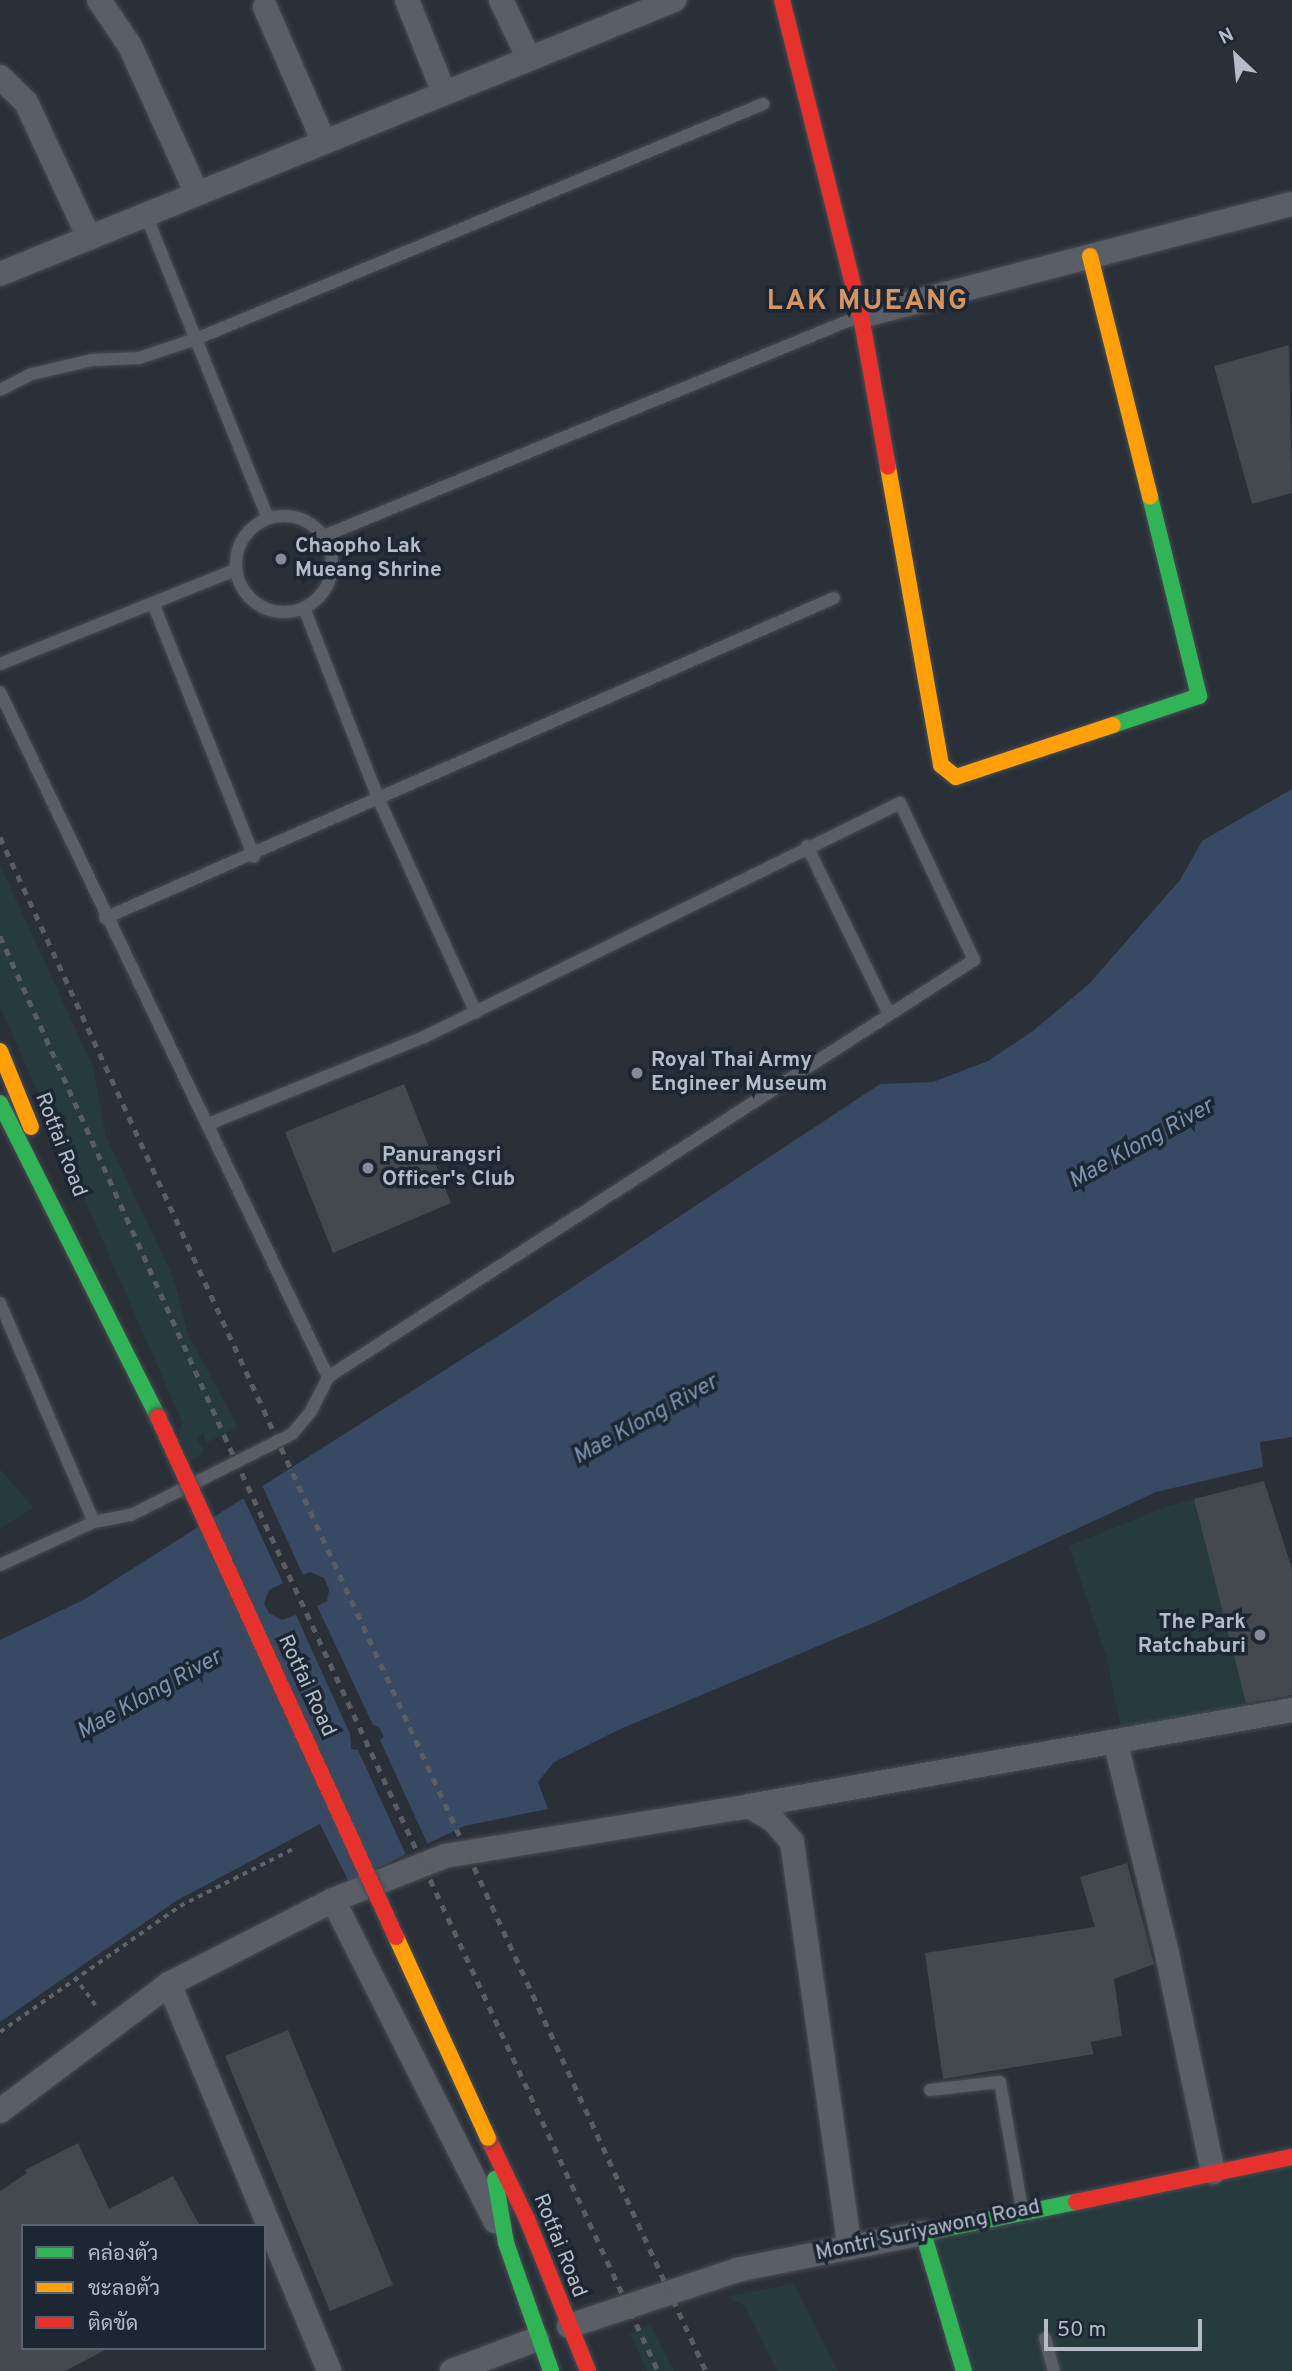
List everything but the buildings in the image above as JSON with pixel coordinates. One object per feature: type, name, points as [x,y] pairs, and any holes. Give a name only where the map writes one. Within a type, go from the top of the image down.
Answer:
[{"type":"main road","points":[[782,0],[860,316],[941,765],[956,777],[1199,696],[1090,256]]},
{"type":"main road","name":"Rotfai Road","points":[[0,1051],[79,1254]]},
{"type":"main road","name":"Rotfai Road","points":[[0,1103],[79,1254],[158,1417],[527,2219],[587,2371]]},
{"type":"main road","name":"Rotfai Road","points":[[488,2138],[506,2244],[537,2339],[551,2371]]},
{"type":"main road","name":"Montri Suriyawong Road","points":[[923,2233],[1022,2210],[1292,2157]]},
{"type":"main road","points":[[923,2233],[964,2371]]},
{"type":"street","points":[[99,0],[130,46],[197,194]]},
{"type":"street","points":[[407,0],[444,93]]},
{"type":"street","points":[[501,0],[529,59]]},
{"type":"street","points":[[0,274],[665,2]]},
{"type":"street","points":[[265,7],[324,142]]},
{"type":"street","points":[[0,77],[26,102],[89,238]]},
{"type":"street","points":[[860,316],[1292,204]]},
{"type":"street","points":[[0,2111],[169,1984],[333,1900],[444,1856],[1116,1744],[1292,1710]]},
{"type":"street","points":[[1116,1744],[1167,1954],[1213,2172]]},
{"type":"street","points":[[749,1806],[773,1820],[792,1842],[850,2248]]},
{"type":"street","points":[[333,1900],[506,2244]]},
{"type":"street","points":[[169,1984],[329,2371]]},
{"type":"street","name":"Montri Suriyawong Road","points":[[569,2326],[751,2267],[923,2233]]},
{"type":"street","points":[[452,2371],[537,2339]]},
{"type":"lane","points":[[0,390],[32,374],[92,360],[139,358],[196,339],[763,104]]},
{"type":"lane","points":[[146,215],[268,518]]},
{"type":"lane","points":[[324,536],[860,316]]},
{"type":"lane","points":[[268,518],[302,519],[324,536],[332,560],[329,584],[304,608],[281,613],[264,609],[250,600],[235,570],[243,538],[268,518]]},
{"type":"lane","points":[[0,664],[235,570]]},
{"type":"lane","points":[[106,919],[254,857],[378,798],[834,598]]},
{"type":"lane","points":[[153,603],[254,857]]},
{"type":"lane","points":[[304,608],[378,798],[476,1013]]},
{"type":"lane","points":[[0,692],[106,919],[209,1124],[328,1377]]},
{"type":"lane","points":[[0,1565],[94,1522],[131,1515],[292,1434],[311,1411],[328,1377],[974,960],[900,803],[807,846],[476,1013],[362,1065],[209,1124]]},
{"type":"lane","points":[[807,846],[889,1014]]},
{"type":"lane","points":[[0,1303],[94,1522]]},
{"type":"lane","points":[[930,2090],[1000,2082],[1022,2210]]},
{"type":"lane","points":[[1045,2337],[1054,2371]]},
{"type":"path","points":[[0,2032],[180,1906],[293,1849]]},
{"type":"path","points":[[75,1977],[101,2014]]},
{"type":"green space","points":[[0,865],[93,1067],[106,1136],[174,1279],[188,1334],[238,1427],[206,1443],[203,1433],[197,1438],[204,1451],[191,1462],[178,1430],[183,1424],[0,1006]]},
{"type":"green space","points":[[0,1469],[34,1508],[0,1528]]},
{"type":"green space","points":[[1264,1481],[1292,1569],[1292,1701],[1122,1732],[1106,1656],[1069,1546],[1165,1507]]},
{"type":"green space","points":[[1292,2158],[1292,2371],[970,2371],[923,2233]]},
{"type":"green space","points":[[794,2284],[838,2371],[777,2371],[744,2305],[726,2297]]},
{"type":"green space","points":[[650,2323],[674,2371],[647,2371],[630,2334]]},
{"type":"water","name":"Mae Klong River","points":[[1292,789],[1292,1437],[1260,1442],[1263,1467],[1156,1492],[880,1620],[618,1730],[554,1762],[538,1782],[548,1809],[464,1826],[349,1882],[320,1824],[176,1901],[0,2022],[0,1640],[85,1599],[503,1333],[880,1084],[933,1082],[988,1061],[1033,1031],[1089,984],[1180,880],[1202,841]]},
{"type":"pier","points":[[261,1483],[303,1575],[310,1572],[324,1578],[329,1590],[327,1601],[317,1606],[373,1725],[379,1727],[384,1737],[380,1740],[429,1847],[407,1857],[358,1750],[351,1749],[350,1734],[296,1615],[282,1620],[269,1613],[264,1604],[269,1590],[283,1583],[242,1495]]},
{"type":"railway","points":[[0,837],[706,2371]]},
{"type":"railway","points":[[0,936],[224,1435],[658,2371]]},
{"type":"traffic: fast","points":[[1113,725],[1199,696],[1150,497]]},
{"type":"traffic: fast","points":[[0,1103],[158,1417]]},
{"type":"traffic: fast","points":[[495,2179],[506,2243],[551,2371]]},
{"type":"traffic: fast","points":[[964,2371],[923,2233],[1076,2202]]},
{"type":"traffic: slow","points":[[1090,256],[1150,497]]},
{"type":"traffic: slow","points":[[888,467],[941,765],[956,777],[1113,725]]},
{"type":"traffic: slow","points":[[0,1051],[31,1127]]},
{"type":"traffic: slow","points":[[396,1937],[488,2138]]},
{"type":"traffic: jam","points":[[782,0],[861,316],[888,467]]},
{"type":"traffic: jam","points":[[158,1417],[396,1937]]},
{"type":"traffic: jam","points":[[488,2138],[527,2219],[588,2371]]},
{"type":"traffic: jam","points":[[1076,2202],[1292,2157]]},
{"type":"place","name":"Chaopho Lak Mueang Shrine","points":[[281,559]]},
{"type":"place","name":"Royal Thai Army Engineer Museum","points":[[637,1073]]},
{"type":"place","name":"Panurangsri Officer's Club","points":[[368,1168]]},
{"type":"place","name":"The Park Ratchaburi","points":[[1260,1635]]},
{"type":"district","name":"LAK MUEANG","points":[[868,302]]}]
